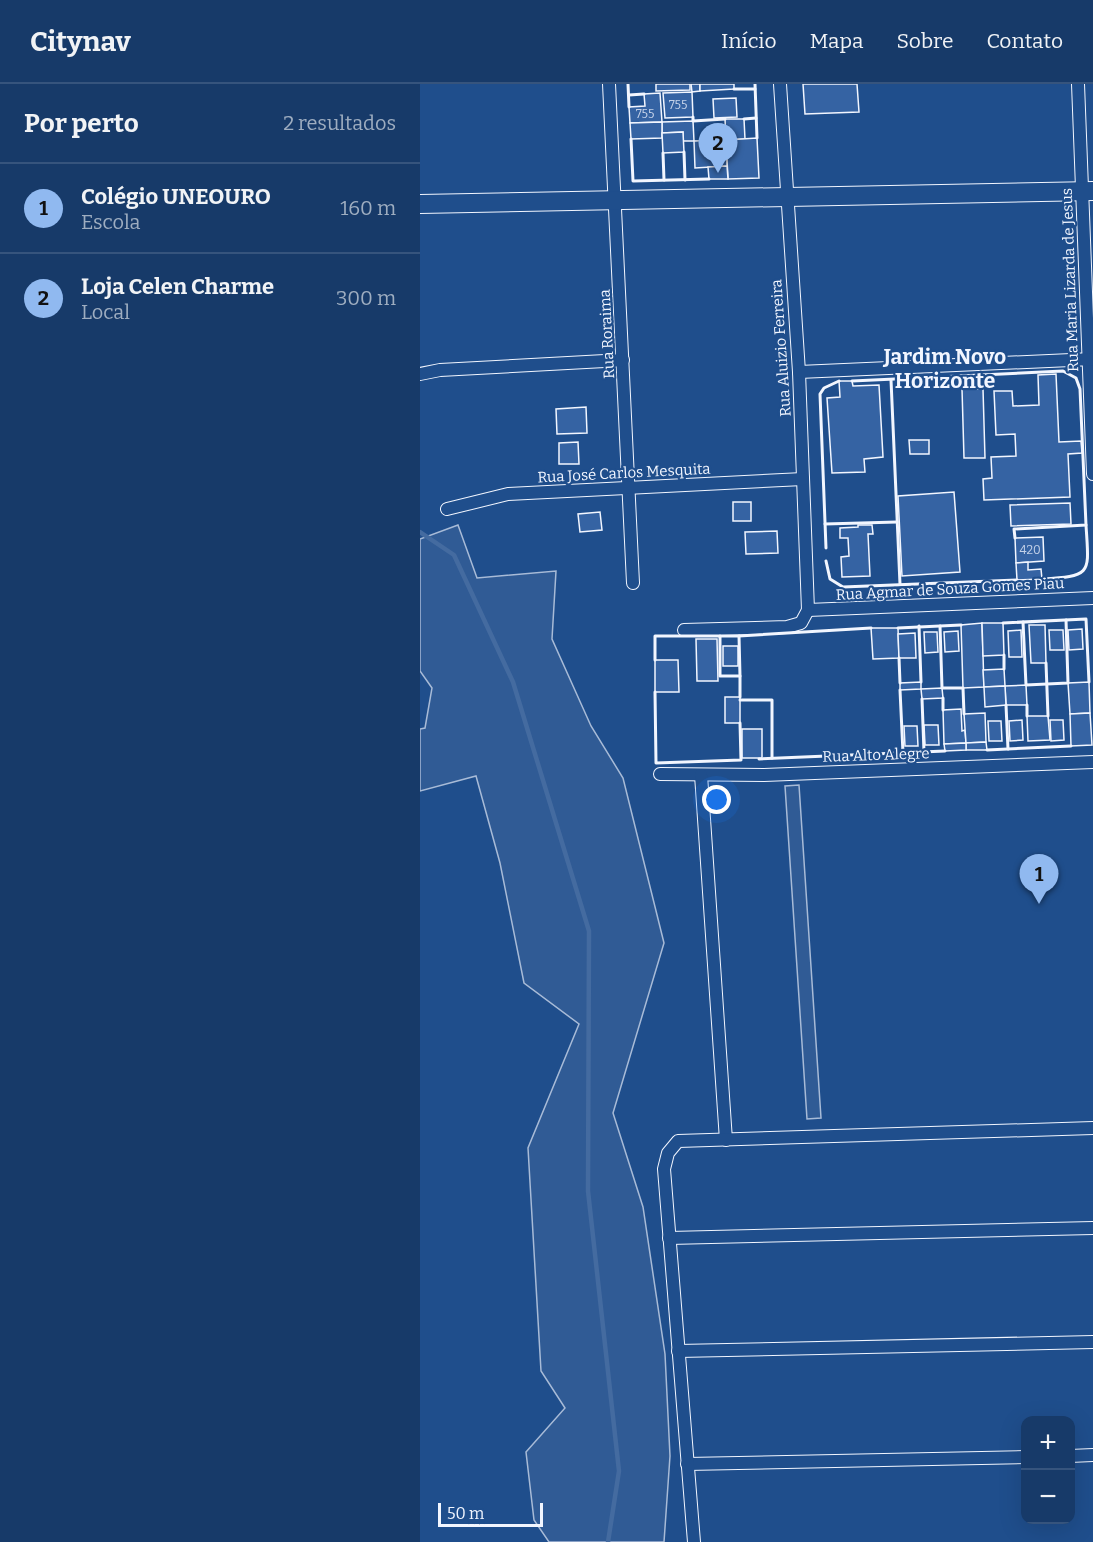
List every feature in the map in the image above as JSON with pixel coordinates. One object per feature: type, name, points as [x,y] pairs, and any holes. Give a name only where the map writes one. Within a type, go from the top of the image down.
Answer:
[{"type":"street","name":"Rua Roraima","points":[[609,84],[633,583]]},
{"type":"street","name":"Rua Aluizio Ferreira","points":[[780,84],[786,198],[800,372],[808,610]]},
{"type":"street","name":"Rua Maria Lizarda de Jesus","points":[[1078,84],[1087,191],[1093,474]]},
{"type":"street","points":[[420,204],[1087,191]]},
{"type":"street","points":[[800,372],[1091,359]]},
{"type":"street","points":[[420,374],[440,370],[623,360]]},
{"type":"street","name":"Rua José Carlos Mesquita","points":[[447,509],[508,494],[628,486],[803,479]]},
{"type":"street","name":"Rua Agmar de Souza Gomes Piau","points":[[808,610],[1093,598]]},
{"type":"street","points":[[684,630],[787,627],[801,623],[808,610]]},
{"type":"street","name":"Rua Alto Alegre","points":[[660,774],[701,775],[1093,762]]},
{"type":"street","points":[[701,775],[726,1140]]},
{"type":"street","points":[[694,1542],[664,1169],[672,1147],[678,1141],[1093,1128]]},
{"type":"street","points":[[669,1238],[1093,1227]]},
{"type":"street","points":[[678,1351],[1093,1342]]},
{"type":"street","points":[[1075,1456],[1093,1455]]},
{"type":"street","points":[[687,1464],[1021,1457]]},
{"type":"shaded area","points":[[458,525],[477,578],[556,571],[552,639],[591,726],[623,778],[664,943],[613,1113],[643,1207],[665,1354],[670,1456],[664,1542],[549,1542],[534,1520],[526,1452],[565,1408],[541,1371],[528,1148],[579,1024],[524,983],[500,863],[476,776],[420,791],[420,729],[425,728],[432,688],[420,671],[420,539]]},
{"type":"shaded area","points":[[799,785],[821,1118],[807,1119],[785,786]]},
{"type":"building","points":[[656,84],[690,84],[690,90],[656,91]]},
{"type":"building","points":[[691,84],[700,84],[700,91],[692,92]]},
{"type":"building","points":[[700,84],[734,84],[734,89],[700,91]]},
{"type":"building","points":[[803,84],[857,84],[859,112],[805,114]]},
{"type":"building","points":[[692,92],[693,117],[665,118],[663,93]]},
{"type":"building","points":[[660,93],[662,122],[630,123],[629,107],[645,106],[644,94]]},
{"type":"building","points":[[736,98],[737,117],[714,118],[713,99]]},
{"type":"building","points":[[725,119],[744,119],[745,139],[726,140]]},
{"type":"building","points":[[693,121],[694,141],[683,141],[683,132],[662,133],[662,122]]},
{"type":"building","points":[[662,122],[662,138],[631,139],[630,123]]},
{"type":"building","points":[[683,132],[684,152],[663,153],[662,133]]},
{"type":"building","points":[[757,138],[759,178],[728,179],[726,140]]},
{"type":"building","points":[[726,140],[727,166],[695,168],[694,141]]},
{"type":"building","points":[[727,166],[728,179],[709,179],[708,167]]},
{"type":"building","points":[[1056,374],[1059,442],[1081,441],[1082,453],[1068,454],[1070,497],[984,500],[983,479],[992,478],[991,457],[1016,456],[1015,434],[996,435],[994,391],[1012,391],[1013,406],[1039,405],[1038,375]]},
{"type":"building","points":[[839,381],[852,381],[853,386],[879,385],[883,457],[864,459],[865,472],[832,473],[827,398],[840,397]]},
{"type":"building","points":[[962,389],[983,389],[985,458],[964,458]]},
{"type":"building","points":[[586,407],[587,433],[557,434],[556,409]]},
{"type":"building","points":[[909,440],[929,440],[929,454],[910,454]]},
{"type":"building","points":[[578,442],[579,464],[559,464],[559,443]]},
{"type":"building","points":[[954,492],[960,572],[902,576],[898,496]]},
{"type":"building","points":[[733,502],[751,502],[751,521],[733,521]]},
{"type":"building","points":[[1070,503],[1071,524],[1011,526],[1010,505]]},
{"type":"building","points":[[600,512],[602,530],[580,532],[578,514]]},
{"type":"building","points":[[858,525],[872,525],[873,534],[868,534],[870,576],[842,577],[841,557],[849,556],[848,538],[840,538],[840,528],[858,527]]},
{"type":"building","points":[[777,531],[778,553],[746,554],[745,532]]},
{"type":"building","points":[[1043,537],[1044,561],[1016,563],[1015,538]]},
{"type":"building","points":[[1028,562],[1028,570],[1041,569],[1042,579],[1017,580],[1016,563]]},
{"type":"building","points":[[982,623],[984,687],[963,688],[961,625]]},
{"type":"building","points":[[982,623],[1003,623],[1004,655],[983,656]]},
{"type":"building","points":[[1029,625],[1045,625],[1046,663],[1031,663]]},
{"type":"building","points":[[871,628],[898,628],[899,658],[873,659]]},
{"type":"building","points":[[1082,629],[1083,649],[1069,650],[1068,630]]},
{"type":"building","points":[[1021,630],[1022,657],[1009,657],[1008,631]]},
{"type":"building","points":[[1049,630],[1063,630],[1064,650],[1050,650]]},
{"type":"building","points":[[958,631],[959,651],[945,652],[944,632]]},
{"type":"building","points":[[924,632],[937,632],[938,652],[925,653]]},
{"type":"building","points":[[915,633],[916,658],[899,658],[898,634]]},
{"type":"building","points":[[696,639],[717,639],[718,681],[697,681]]},
{"type":"building","points":[[723,646],[738,646],[738,666],[723,666]]},
{"type":"building","points":[[655,660],[678,660],[679,692],[655,692]]},
{"type":"building","points":[[1004,669],[1005,686],[984,687],[983,670]]},
{"type":"building","points":[[921,682],[921,689],[900,690],[900,683]]},
{"type":"building","points":[[1089,682],[1090,713],[1070,714],[1068,683]]},
{"type":"building","points":[[1026,685],[1027,705],[1006,705],[1005,686]]},
{"type":"building","points":[[1005,686],[1006,705],[985,707],[984,687]]},
{"type":"building","points":[[942,688],[943,698],[922,699],[921,689]]},
{"type":"building","points":[[725,697],[740,697],[740,723],[725,723]]},
{"type":"building","points":[[961,709],[962,731],[965,730],[966,743],[944,744],[943,710]]},
{"type":"building","points":[[985,713],[986,742],[966,743],[964,714]]},
{"type":"building","points":[[1090,713],[1092,745],[1071,746],[1070,714]]},
{"type":"building","points":[[1027,716],[1048,716],[1050,740],[1028,741]]},
{"type":"building","points":[[1022,720],[1023,740],[1010,741],[1009,721]]},
{"type":"building","points":[[1050,720],[1063,720],[1064,740],[1051,741]]},
{"type":"building","points":[[988,721],[1001,721],[1002,741],[989,741]]},
{"type":"building","points":[[924,725],[938,725],[939,745],[925,745]]},
{"type":"building","points":[[904,726],[917,726],[918,746],[905,746]]},
{"type":"building","points":[[742,729],[762,729],[762,758],[742,758]]},
{"type":"building","points":[[986,742],[987,750],[966,750],[966,743]]},
{"type":"building","points":[[966,743],[966,750],[945,751],[944,744]]},
{"type":"waterway","points":[[420,532],[454,555],[513,682],[589,931],[588,1191],[619,1471],[608,1542]]},
{"type":"wall","points":[[628,84],[629,107]]},
{"type":"wall","points":[[755,84],[757,138]]},
{"type":"wall","points":[[734,89],[755,89]]},
{"type":"wall","points":[[629,95],[644,94]]},
{"type":"wall","points":[[693,117],[693,121],[725,119]]},
{"type":"wall","points":[[744,119],[756,118]]},
{"type":"wall","points":[[631,139],[633,181],[709,179]]},
{"type":"wall","points":[[684,152],[685,180]]},
{"type":"wall","points":[[663,153],[664,180]]},
{"type":"wall","points":[[852,381],[1063,371],[1076,378],[1080,389],[1086,525],[1014,529],[1015,538]]},
{"type":"wall","points":[[891,380],[900,584]]},
{"type":"wall","points":[[826,548],[820,394],[824,388],[839,381]]},
{"type":"wall","points":[[825,524],[897,522]]},
{"type":"wall","points":[[1042,579],[1071,576],[1079,574],[1084,569],[1088,554],[1086,525]]},
{"type":"wall","points":[[826,561],[830,579],[843,587],[1017,580]]},
{"type":"wall","points":[[1003,623],[1086,619],[1089,682]]},
{"type":"wall","points":[[1023,622],[1026,685],[1068,683],[1066,620]]},
{"type":"wall","points":[[898,628],[961,625]]},
{"type":"wall","points":[[919,626],[921,682]]},
{"type":"wall","points":[[940,626],[942,688],[963,688],[964,714]]},
{"type":"wall","points":[[739,636],[871,628]]},
{"type":"wall","points":[[655,660],[655,636],[720,636],[720,676],[740,676],[740,697]]},
{"type":"wall","points":[[720,636],[739,636],[740,676]]},
{"type":"wall","points":[[1004,655],[1004,669]]},
{"type":"wall","points":[[899,658],[900,683]]},
{"type":"wall","points":[[1046,663],[1048,716]]},
{"type":"wall","points":[[900,690],[903,753]]},
{"type":"wall","points":[[655,692],[656,763],[741,760],[740,723]]},
{"type":"wall","points":[[943,698],[943,710]]},
{"type":"wall","points":[[922,699],[924,752]]},
{"type":"wall","points":[[740,700],[772,700],[772,758]]},
{"type":"wall","points":[[1006,705],[1008,749]]},
{"type":"wall","points":[[1027,705],[1027,716]]},
{"type":"wall","points":[[987,750],[1071,746]]},
{"type":"wall","points":[[759,759],[945,751]]},
{"type":"place","name":"Loja Celen Charme","points":[[718,173]]},
{"type":"place","name":"Colégio UNEOURO","points":[[1039,904]]},
{"type":"district","name":"Jardim Novo Horizonte","points":[[945,369]]}]
